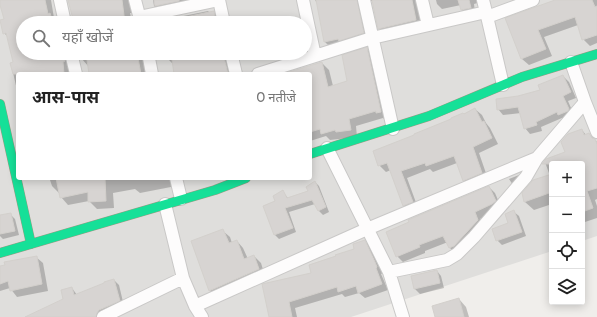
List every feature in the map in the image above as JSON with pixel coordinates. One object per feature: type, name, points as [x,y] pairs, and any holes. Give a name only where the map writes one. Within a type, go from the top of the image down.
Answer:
[{"type":"street","points":[[60,0],[63,16]]},
{"type":"street","points":[[135,0],[139,16]]},
{"type":"street","points":[[156,16],[219,0],[222,16]]},
{"type":"street","points":[[303,0],[306,16]]},
{"type":"street","points":[[364,0],[393,128]]},
{"type":"street","points":[[422,0],[428,25]]},
{"type":"street","points":[[312,57],[372,38],[533,0]]},
{"type":"street","points":[[486,10],[503,85]]},
{"type":"street","points":[[312,42],[315,56]]},
{"type":"street","points":[[312,153],[429,116],[522,76],[597,54]]},
{"type":"street","points":[[73,60],[76,72]]},
{"type":"street","points":[[149,60],[152,72]]},
{"type":"street","points":[[233,60],[236,72]]},
{"type":"street","points":[[264,72],[302,60]]},
{"type":"street","points":[[571,62],[584,102],[597,132]]},
{"type":"street","points":[[389,272],[447,260],[457,254],[474,237],[526,177],[537,158],[584,102]]},
{"type":"street","points":[[0,104],[9,139],[27,245]]},
{"type":"street","points":[[327,148],[389,272],[403,317]]},
{"type":"street","points":[[195,306],[367,229],[537,158]]},
{"type":"street","points":[[176,180],[181,200]]},
{"type":"street","points":[[0,254],[215,190],[241,180]]},
{"type":"street","points":[[165,204],[183,278],[195,306],[202,317]]},
{"type":"street","points":[[103,317],[183,278]]},
{"type":"shaded area","points":[[0,0],[597,0],[597,236],[585,240],[585,161],[549,161],[549,252],[351,317],[0,317]]},
{"type":"building","points":[[0,0],[45,0],[48,14],[50,13],[51,16],[16,16],[16,60],[65,60],[63,62],[64,72],[16,72],[16,74],[13,74],[10,63],[13,62],[6,33],[3,34],[0,20],[4,19]]},
{"type":"building","points":[[68,0],[122,0],[124,16],[72,16]]},
{"type":"building","points":[[154,0],[179,0],[179,1],[155,6]]},
{"type":"building","points":[[316,0],[357,0],[364,33],[339,41],[338,39],[324,42]]},
{"type":"building","points":[[372,0],[412,0],[416,20],[378,29]]},
{"type":"building","points":[[458,0],[469,0],[471,8],[461,10]]},
{"type":"building","points":[[555,0],[592,0],[595,7],[597,6],[597,35],[582,40],[575,17],[538,30],[546,49],[521,59],[505,18]]},
{"type":"building","points":[[214,11],[215,16],[190,16]]},
{"type":"building","points":[[367,47],[381,112],[376,113],[376,111],[349,119],[351,130],[336,132],[335,130],[321,134],[320,129],[312,131],[312,72],[290,72],[322,62],[328,87],[347,81],[342,55]]},
{"type":"building","points":[[87,60],[138,60],[141,72],[89,72]]},
{"type":"building","points":[[172,60],[225,60],[228,72],[174,72]]},
{"type":"building","points":[[563,75],[571,92],[563,96],[569,109],[568,111],[558,115],[557,112],[536,122],[537,125],[524,129],[518,107],[497,110],[496,99],[518,96],[540,90],[538,85]]},
{"type":"building","points":[[475,108],[482,122],[484,121],[492,138],[473,147],[482,173],[463,181],[454,156],[426,166],[425,163],[401,171],[413,202],[403,206],[387,163],[378,166],[373,151],[414,135],[463,113],[464,114]]},
{"type":"building","points":[[582,129],[584,135],[589,133],[592,138],[595,139],[597,144],[597,188],[587,191],[593,208],[585,211],[585,161],[549,161],[549,164],[542,164],[546,159],[565,152],[561,142],[568,134]]},
{"type":"building","points":[[549,175],[549,193],[524,202],[522,193],[533,180]]},
{"type":"building","points":[[56,180],[105,180],[106,201],[88,202],[88,192],[60,198]]},
{"type":"building","points":[[315,181],[326,207],[318,211],[312,200],[285,208],[293,228],[274,235],[263,206],[275,201],[273,196],[283,190],[287,198],[308,191],[306,187]]},
{"type":"building","points":[[489,186],[496,201],[475,212],[478,220],[454,246],[449,248],[443,236],[419,245],[420,247],[396,257],[386,232],[409,222],[408,220]]},
{"type":"building","points":[[514,210],[522,232],[496,241],[492,229],[508,223],[505,214]]},
{"type":"building","points":[[11,213],[15,231],[0,234],[0,215]]},
{"type":"building","points":[[223,229],[229,243],[237,240],[244,259],[254,255],[259,269],[209,291],[191,241]]},
{"type":"building","points":[[365,240],[377,267],[376,268],[382,284],[358,293],[356,286],[338,292],[337,287],[289,302],[292,317],[269,317],[262,284],[311,273],[309,265],[354,249],[353,244]]},
{"type":"building","points":[[37,256],[42,284],[10,291],[8,281],[0,284],[0,266],[5,265],[4,262]]},
{"type":"building","points":[[437,270],[440,283],[414,289],[411,276]]},
{"type":"building","points":[[114,279],[120,301],[99,310],[96,317],[25,317],[63,299],[61,290],[72,287],[74,295]]},
{"type":"building","points":[[459,298],[464,317],[435,317],[432,306]]},
{"type":"traffic: fast","points":[[312,153],[429,116],[522,77],[597,54]]},
{"type":"traffic: fast","points":[[0,104],[16,176]]},
{"type":"traffic: fast","points":[[17,180],[31,244]]},
{"type":"traffic: fast","points":[[0,253],[215,190],[241,180]]}]
